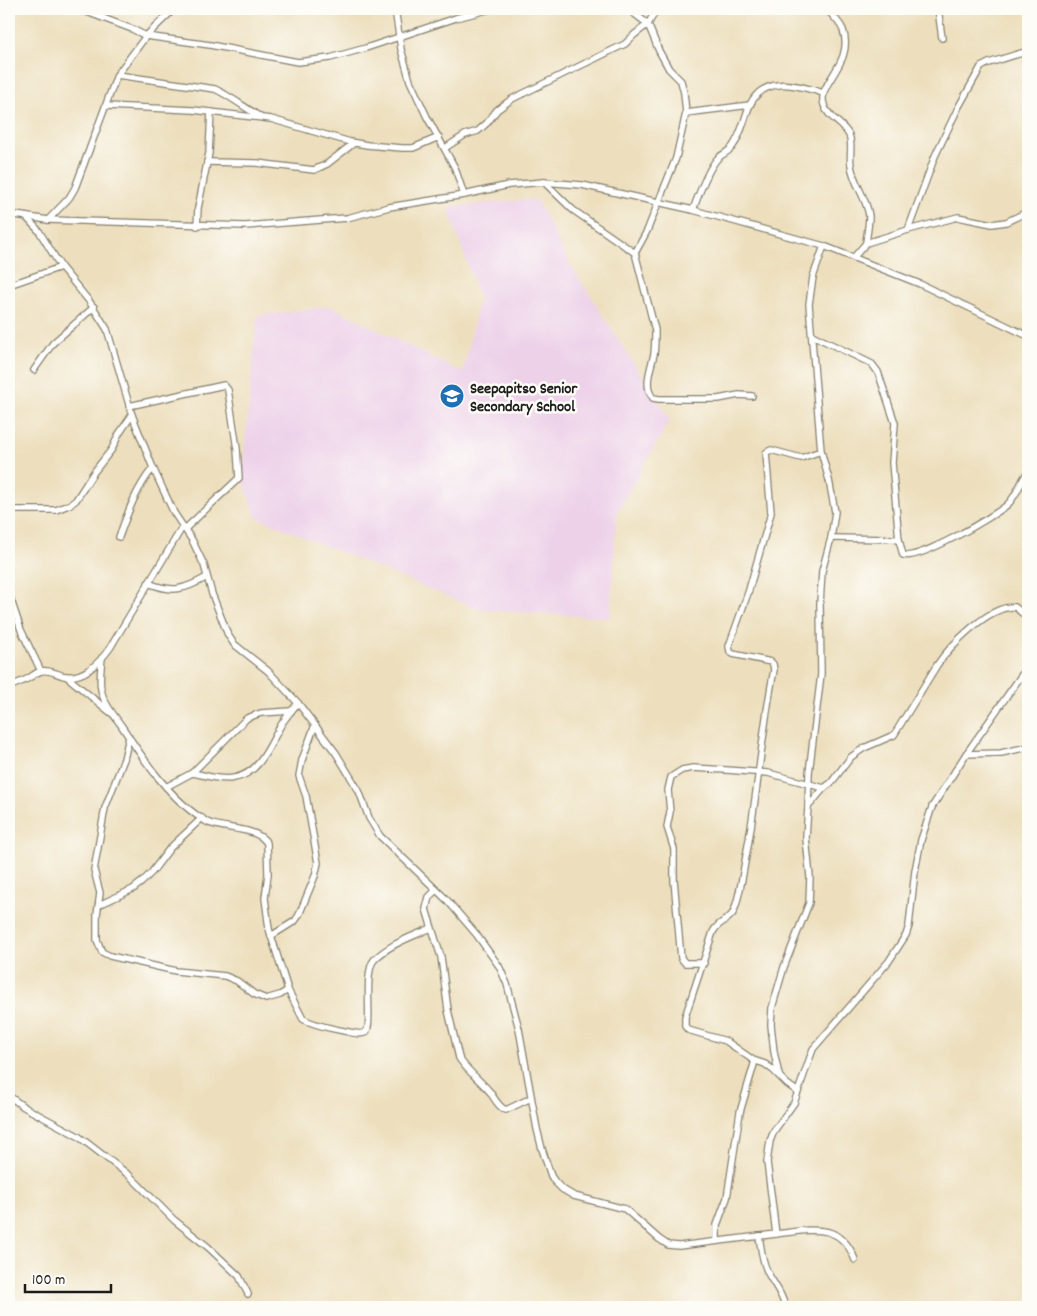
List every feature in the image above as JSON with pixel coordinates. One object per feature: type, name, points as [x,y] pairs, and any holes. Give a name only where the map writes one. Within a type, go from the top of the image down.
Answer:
[{"type":"street","points":[[79,9],[146,36],[210,45],[298,62],[330,58],[400,38],[456,18],[491,9]]},
{"type":"street","points":[[48,220],[72,194],[117,75],[146,36],[174,9]]},
{"type":"street","points":[[394,9],[401,50],[410,81],[455,168],[464,195]]},
{"type":"street","points":[[628,9],[648,24],[658,51],[669,69],[680,81],[684,93],[686,113],[676,158],[647,231],[634,253]]},
{"type":"street","points":[[445,148],[465,135],[478,130],[487,123],[497,110],[512,99],[625,44],[648,24],[657,9]]},
{"type":"street","points":[[827,9],[843,30],[844,59],[823,92],[824,105],[829,114],[849,135],[851,167],[864,198],[869,216],[866,243]]},
{"type":"street","points":[[938,9],[942,38]]},
{"type":"street","points":[[908,230],[935,156],[981,67],[1028,51]]},
{"type":"street","points":[[117,75],[215,88],[227,94],[261,118]]},
{"type":"street","points":[[693,210],[700,190],[717,159],[732,148],[736,142],[750,105],[760,91],[766,87],[773,86],[798,86],[823,92]]},
{"type":"street","points":[[686,113],[750,105]]},
{"type":"street","points":[[106,106],[154,107],[271,119],[354,143],[402,148],[418,146],[439,137]]},
{"type":"street","points":[[197,226],[198,208],[207,162],[211,112]]},
{"type":"street","points":[[207,162],[256,163],[314,170],[327,164],[354,143]]},
{"type":"street","points":[[544,182],[573,210],[634,253],[655,330],[656,342],[648,389],[653,398],[718,399],[739,395],[752,396]]},
{"type":"street","points":[[9,214],[48,220],[245,226],[347,218],[389,207],[464,195],[510,185],[544,182],[582,185],[658,201],[824,246],[920,284],[1028,336]]},
{"type":"street","points":[[854,257],[866,243],[908,230],[958,217],[992,224],[1006,222],[1023,214],[1028,209]]},
{"type":"street","points":[[26,217],[39,231],[61,267],[94,307],[107,329],[132,415],[153,468],[174,513],[197,550],[228,635],[234,644],[268,671],[298,704],[336,752],[359,791],[369,818],[380,836],[436,890],[476,934],[504,975],[519,1029],[536,1129],[551,1176],[562,1189],[580,1198],[625,1209],[652,1234],[668,1245],[679,1246],[814,1229],[836,1234],[845,1241],[855,1260]]},
{"type":"street","points":[[779,1075],[771,1025],[772,1008],[784,967],[809,903],[810,877],[806,838],[809,772],[821,674],[820,604],[822,571],[831,538],[835,512],[821,452],[810,304],[816,264],[824,246]]},
{"type":"street","points":[[9,285],[61,267]]},
{"type":"street","points":[[34,370],[53,343],[94,307]]},
{"type":"street","points":[[812,335],[872,364],[878,372],[895,423],[892,463],[899,540],[903,555],[910,556],[929,549],[967,531],[1007,505],[1013,499],[1028,472]]},
{"type":"street","points":[[66,676],[87,671],[102,658],[184,527],[239,478],[237,448],[227,386],[212,387],[129,406]]},
{"type":"street","points":[[9,510],[56,510],[71,504],[76,500],[112,449],[118,434],[132,415]]},
{"type":"street","points":[[798,1092],[765,1064],[755,1061],[726,1041],[692,1032],[685,1026],[688,1009],[717,925],[729,918],[735,906],[752,823],[774,667],[773,664],[768,662],[733,654],[730,652],[729,646],[748,593],[771,514],[766,454],[771,450],[803,458],[821,452]]},
{"type":"street","points":[[119,536],[132,501],[143,480],[153,468]]},
{"type":"street","points":[[831,538],[890,538],[899,540]]},
{"type":"street","points":[[148,583],[162,589],[180,589],[192,586],[207,577]]},
{"type":"street","points":[[9,594],[21,630],[41,671]]},
{"type":"street","points":[[808,807],[857,752],[894,734],[944,654],[959,639],[992,614],[1007,607],[1018,609],[1028,618]]},
{"type":"street","points":[[102,658],[100,675],[104,700],[166,787],[202,818],[211,823],[235,828],[261,837],[267,843],[268,874],[265,898],[269,929],[288,990],[303,1019],[323,1027],[359,1034],[366,1032],[369,1020],[370,971],[374,960],[400,942],[431,928]]},
{"type":"street","points":[[776,1234],[767,1153],[774,1132],[791,1109],[817,1043],[867,988],[903,942],[908,926],[921,840],[932,807],[966,754],[1028,666]]},
{"type":"street","points":[[9,687],[41,671],[54,672],[66,676],[114,716]]},
{"type":"street","points":[[192,773],[234,779],[244,775],[263,758],[291,711],[298,704]]},
{"type":"street","points":[[166,787],[192,773],[247,718],[261,713],[291,711]]},
{"type":"street","points":[[271,936],[295,921],[318,868],[317,852],[311,830],[306,796],[299,776],[302,760],[315,725]]},
{"type":"street","points":[[129,737],[124,759],[102,818],[100,844],[94,870],[100,893],[97,915],[97,940],[102,952],[110,956],[176,971],[225,976],[238,981],[254,994],[266,999],[280,995],[288,990]]},
{"type":"street","points":[[966,754],[1001,753],[1028,747]]},
{"type":"street","points":[[704,963],[685,963],[681,958],[674,880],[674,849],[667,827],[670,812],[669,785],[671,777],[682,770],[693,768],[777,775],[824,788]]},
{"type":"street","points":[[99,905],[133,889],[142,882],[170,848],[202,818]]},
{"type":"street","points":[[436,890],[427,902],[426,909],[441,957],[448,1010],[459,1058],[463,1065],[488,1090],[502,1108],[506,1110],[531,1098]]},
{"type":"street","points":[[717,1241],[717,1225],[727,1198],[740,1112],[755,1061]]},
{"type":"street","points":[[9,1096],[24,1107],[78,1136],[130,1176],[174,1220],[208,1247],[239,1276],[248,1294]]},
{"type":"street","points":[[759,1236],[762,1258],[786,1307]]},
{"type":"shaded area","name":"Seepapitso Senior Secondary School","points":[[536,199],[570,264],[670,420],[617,512],[610,618],[480,610],[256,517],[242,476],[257,316],[330,306],[463,373],[479,298],[448,207]]},
{"type":"place","name":"Seepapitso Senior Secondary School","points":[[452,396]]}]
